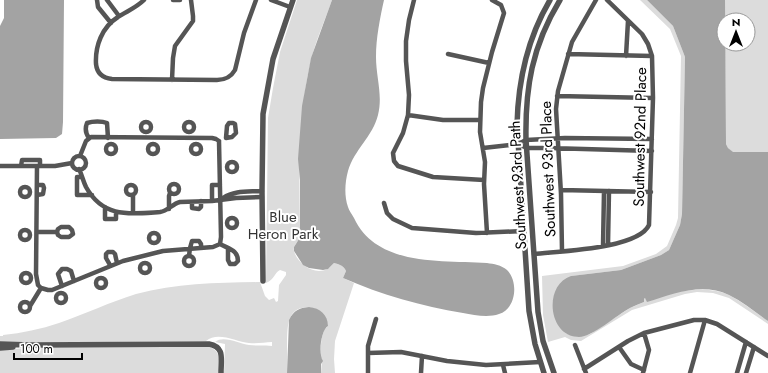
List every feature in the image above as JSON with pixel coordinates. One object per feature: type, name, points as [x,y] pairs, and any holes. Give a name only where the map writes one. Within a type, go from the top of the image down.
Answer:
[{"type":"street","points":[[97,0],[97,5],[111,22]]},
{"type":"street","points":[[106,0],[119,16]]},
{"type":"street","points":[[144,0],[111,22],[103,32],[97,47],[96,66],[100,74],[106,78],[220,80],[230,76],[235,68],[243,38],[256,0]]},
{"type":"street","points":[[174,0],[180,0]]},
{"type":"street","points":[[172,80],[172,58],[175,46],[193,21],[191,0]]},
{"type":"street","points":[[271,0],[290,7]]},
{"type":"street","points":[[263,281],[263,123],[273,59],[293,0]]},
{"type":"street","points":[[414,0],[409,20],[406,47],[406,69],[409,95],[408,115],[403,133],[393,153],[394,162],[401,167],[434,177],[484,180]]},
{"type":"street","points":[[487,233],[484,180],[485,162],[480,135],[482,92],[489,63],[504,15],[500,4],[492,0]]},
{"type":"street","name":"Southwest 93rd Path","points":[[544,373],[533,336],[529,311],[518,144],[518,103],[522,70],[535,30],[550,0]]},
{"type":"street","name":"Southwest 93rd Path","points":[[554,373],[544,345],[540,324],[526,140],[527,98],[532,66],[544,30],[559,0]]},
{"type":"street","name":"Southwest 93rd Place","points":[[562,250],[561,190],[556,109],[557,96],[559,82],[576,34],[596,0]]},
{"type":"street","name":"Southwest 92nd Place","points":[[605,245],[624,241],[644,233],[650,222],[654,66],[649,47],[642,34],[607,0]]},
{"type":"street","points":[[626,56],[628,20]]},
{"type":"street","points":[[448,54],[489,63]]},
{"type":"street","points":[[568,54],[652,56]]},
{"type":"street","points":[[557,96],[653,98]]},
{"type":"street","points":[[408,115],[447,120],[480,120]]},
{"type":"street","points":[[89,138],[87,134],[87,123],[104,122],[107,123],[111,144]]},
{"type":"street","points":[[146,132],[146,138]]},
{"type":"street","points":[[189,132],[189,138]]},
{"type":"street","points":[[80,156],[86,140],[89,138],[216,138],[219,141]]},
{"type":"street","points":[[153,138],[153,144]]},
{"type":"street","points":[[196,138],[196,144]]},
{"type":"street","points":[[219,141],[226,138]]},
{"type":"street","points":[[483,148],[518,144],[526,140],[558,138],[652,139]]},
{"type":"street","points":[[219,141],[221,199],[220,244]]},
{"type":"street","points":[[518,144],[527,148],[652,151]]},
{"type":"street","points":[[72,163],[74,158],[80,156]]},
{"type":"street","points":[[79,169],[83,168],[85,162],[84,158],[80,156]]},
{"type":"street","points":[[72,163],[75,168],[79,169],[92,195],[105,207],[116,212],[160,212],[169,209],[178,202],[212,201],[221,199],[236,192],[262,194]]},
{"type":"street","points":[[0,166],[55,166],[72,163]]},
{"type":"street","points":[[39,166],[36,233],[37,278],[38,285],[41,288],[50,290],[60,287],[117,263],[143,256],[190,248],[213,248],[220,244]]},
{"type":"street","points":[[220,167],[227,167]]},
{"type":"street","points":[[82,177],[77,177],[77,195],[92,195]]},
{"type":"street","points":[[30,192],[42,195],[44,192],[44,186],[37,185]]},
{"type":"street","points":[[212,201],[212,185],[220,185]]},
{"type":"street","points":[[561,190],[651,192]]},
{"type":"street","points":[[534,254],[605,245],[606,191]]},
{"type":"street","points":[[169,209],[170,193]]},
{"type":"street","points":[[133,194],[133,213]]},
{"type":"street","points":[[192,202],[192,208],[199,209],[201,207],[201,202]]},
{"type":"street","points":[[384,203],[390,216],[397,222],[407,226],[427,230],[487,233],[523,231]]},
{"type":"street","points":[[105,207],[105,219],[116,219],[116,212]]},
{"type":"street","points":[[221,223],[227,223]]},
{"type":"street","points":[[30,234],[57,232]]},
{"type":"street","points":[[189,256],[191,242],[200,242],[201,248]]},
{"type":"street","points":[[154,243],[156,253]]},
{"type":"street","points":[[220,244],[228,248]]},
{"type":"street","points":[[110,266],[106,258],[106,254],[108,252],[113,252],[115,254],[117,263]]},
{"type":"street","points":[[143,256],[144,263]]},
{"type":"street","points":[[59,293],[60,287],[58,274],[62,270],[67,269],[71,271],[74,281]]},
{"type":"street","points":[[96,271],[99,278]]},
{"type":"street","points":[[31,278],[37,278]]},
{"type":"street","points":[[30,306],[41,288]]},
{"type":"street","points":[[368,373],[369,343],[376,318]]},
{"type":"street","points":[[690,373],[705,320]]},
{"type":"street","points":[[575,345],[585,371],[619,347],[644,333],[690,321],[705,320],[718,324],[768,356]]},
{"type":"street","points":[[619,347],[631,364],[644,372],[649,350],[644,333]]},
{"type":"street","points":[[737,373],[746,342]]},
{"type":"street","points":[[0,344],[206,344],[218,347],[221,353],[222,373]]},
{"type":"street","points":[[0,348],[30,345]]},
{"type":"street","points":[[746,373],[754,347]]},
{"type":"street","points":[[368,352],[401,352],[457,362],[486,365],[540,362]]},
{"type":"street","points":[[421,373],[422,356]]},
{"type":"street","points":[[503,365],[505,373]]},
{"type":"green space","name":"Blue Heron Park","points":[[297,0],[332,0],[313,52],[307,81],[300,143],[300,235],[294,251],[302,264],[312,270],[322,271],[329,268],[334,263],[338,264],[346,271],[343,278],[354,283],[335,341],[335,373],[321,373],[322,336],[328,326],[326,319],[318,310],[305,307],[294,312],[288,323],[287,373],[224,373],[225,344],[215,342],[223,339],[249,345],[272,346],[272,342],[249,343],[216,337],[206,341],[0,343],[0,336],[52,325],[126,297],[151,290],[198,284],[260,282],[265,296],[269,300],[274,298],[276,302],[278,301],[279,285],[286,275],[286,272],[280,270],[271,280],[266,283],[268,118],[280,52]]},
{"type":"green space","points":[[640,0],[647,0],[673,26],[685,57],[682,214],[680,225],[669,250],[661,255],[621,270],[571,276],[566,333],[577,337],[590,334],[630,308],[644,302],[643,299],[675,292],[698,290],[710,290],[729,295],[768,321],[768,324],[729,298],[713,293],[697,292],[685,294],[632,310],[581,341],[571,340],[565,337],[548,342],[543,315],[542,276],[623,266],[656,254],[667,246],[678,218],[681,56],[670,29]]},
{"type":"green space","points":[[725,0],[768,0],[768,152],[732,152],[726,144],[725,52],[756,52],[756,12],[725,12]]},
{"type":"green space","points":[[206,346],[215,350],[217,353],[219,360],[219,373],[0,373],[0,350],[38,347]]},
{"type":"shaded area","points":[[4,0],[64,0],[63,122],[62,134],[56,138],[0,139],[0,26],[4,18]]},
{"type":"shaded area","points":[[332,0],[384,0],[378,28],[376,50],[376,64],[380,93],[378,115],[376,123],[355,156],[348,171],[345,194],[348,208],[364,234],[378,245],[394,253],[412,258],[450,262],[487,263],[505,268],[511,275],[513,281],[514,295],[509,307],[505,311],[495,315],[476,315],[432,307],[402,299],[372,290],[343,278],[346,271],[338,264],[334,263],[328,269],[323,270],[309,268],[303,265],[294,251],[294,247],[299,239],[300,227],[300,180],[298,159],[302,106],[311,58]]},
{"type":"shaded area","points":[[647,0],[725,0],[725,12],[716,12],[716,52],[725,52],[726,144],[733,152],[768,152],[768,321],[729,295],[719,291],[698,289],[677,293],[647,302],[645,298],[644,302],[630,308],[591,333],[579,337],[569,335],[561,329],[555,320],[553,310],[553,299],[556,289],[562,281],[571,276],[621,270],[661,255],[669,250],[680,225],[682,214],[685,57],[673,26]]},
{"type":"shaded area","points":[[309,307],[317,309],[323,313],[328,322],[328,326],[324,332],[321,342],[321,358],[323,361],[321,364],[321,373],[287,373],[289,320],[297,310]]}]
